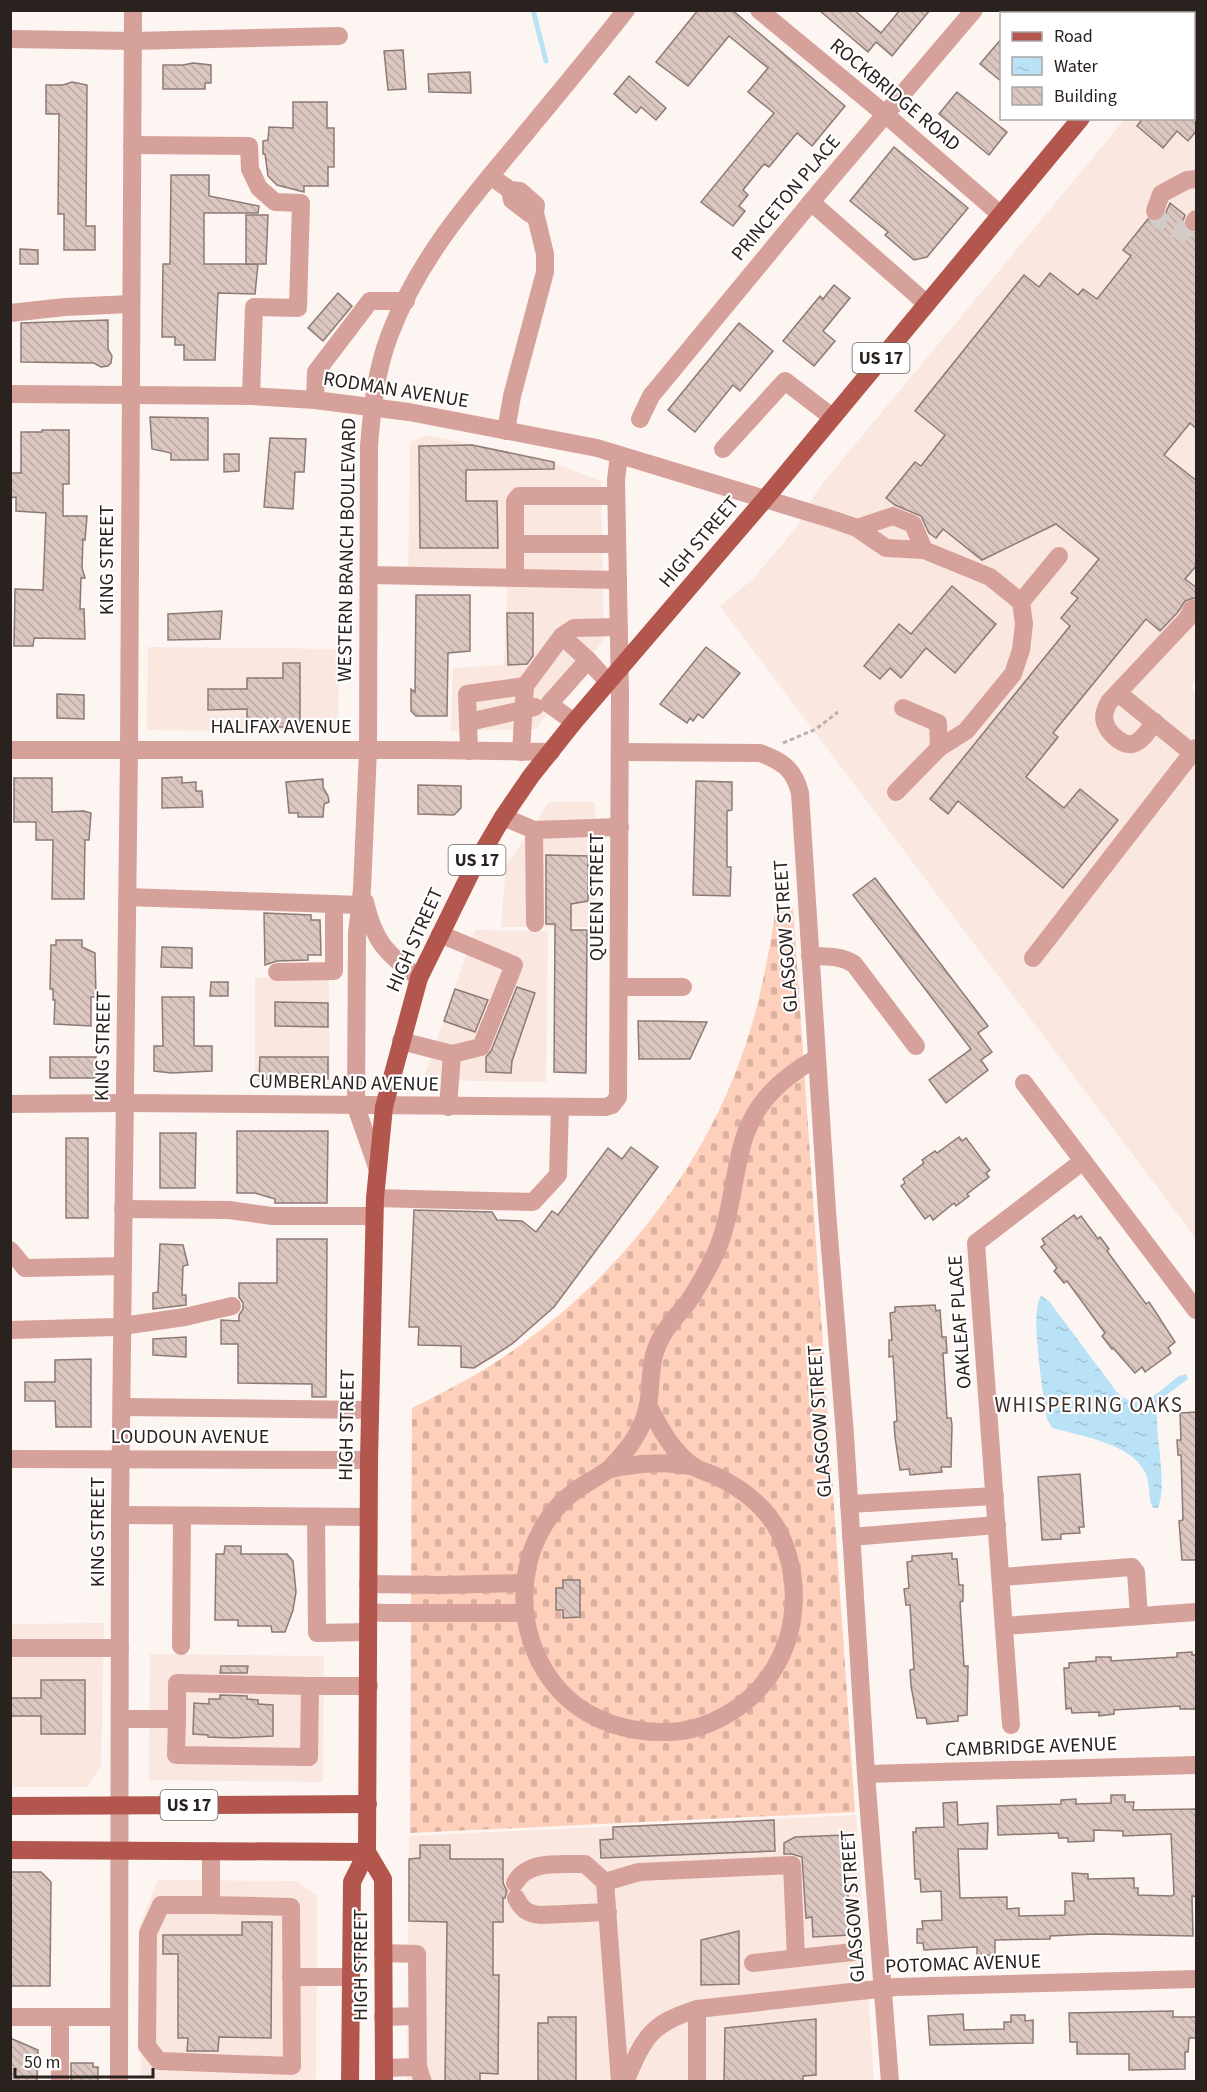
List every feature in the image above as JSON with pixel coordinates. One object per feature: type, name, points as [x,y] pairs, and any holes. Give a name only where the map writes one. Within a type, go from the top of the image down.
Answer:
[{"type":"main road","name":"HIGH STREET","points":[[350,2082],[352,1882],[368,1852],[368,1517],[377,1167],[384,1107],[419,978],[473,868],[503,817],[531,776],[1080,120]]},
{"type":"main road","name":"US 17","points":[[10,1806],[369,1804]]},
{"type":"main road","points":[[10,1850],[368,1852]]},
{"type":"main road","name":"HIGH STREET","points":[[368,1852],[383,1879],[384,2075]]},
{"type":"street","name":"KING STREET","points":[[118,2082],[120,1515],[129,750],[133,10]]},
{"type":"street","name":"WESTERN BRANCH BOULEVARD","points":[[377,1167],[356,1107],[357,933],[361,897],[368,750],[369,446],[378,372],[389,337],[406,301],[431,255],[459,213],[626,10]]},
{"type":"street","name":"ROCKBRIDGE ROAD","points":[[759,10],[886,115],[1001,215]]},
{"type":"street","name":"PRINCETON PLACE","points":[[640,419],[651,396],[974,10]]},
{"type":"street","points":[[10,39],[133,41],[339,36]]},
{"type":"street","points":[[132,145],[249,146],[250,169],[259,188],[275,202],[302,203],[298,308],[254,307],[251,396]]},
{"type":"street","points":[[490,176],[510,190],[512,200],[530,214],[535,213],[545,254],[545,272],[512,396],[506,431]]},
{"type":"street","points":[[1155,210],[1161,194],[1186,180],[1197,179]]},
{"type":"street","points":[[811,202],[927,304]]},
{"type":"street","points":[[315,400],[316,372],[370,301],[406,301]]},
{"type":"street","points":[[10,313],[87,305],[131,304]]},
{"type":"street","points":[[723,449],[785,381],[832,417]]},
{"type":"street","name":"RODMAN AVENUE","points":[[10,394],[251,396],[315,400],[409,412],[597,448],[856,528],[886,548],[924,550],[990,577],[1021,602]]},
{"type":"street","name":"QUEEN STREET","points":[[618,1042],[620,752],[614,677],[619,627],[616,496],[619,455]]},
{"type":"street","points":[[514,578],[515,501],[519,496],[616,496]]},
{"type":"street","points":[[856,528],[893,516],[913,524],[924,550]]},
{"type":"street","points":[[515,544],[617,544]]},
{"type":"street","points":[[897,792],[939,748],[966,731],[1013,674],[1021,650],[1024,624],[1021,602],[1059,555]]},
{"type":"street","points":[[369,575],[618,580]]},
{"type":"street","points":[[1155,722],[1141,740],[1128,744],[1112,734],[1105,724],[1104,713],[1109,702],[1187,619],[1192,609],[1197,608]]},
{"type":"street","points":[[521,752],[525,686],[562,636],[574,628],[619,627]]},
{"type":"street","points":[[562,636],[588,660],[614,677]]},
{"type":"street","points":[[469,722],[549,704],[588,660]]},
{"type":"street","points":[[469,751],[467,694],[525,686]]},
{"type":"street","points":[[1033,958],[1195,753],[1119,693]]},
{"type":"street","points":[[549,704],[574,722]]},
{"type":"street","points":[[903,708],[938,723],[939,748]]},
{"type":"street","name":"HALIFAX AVENUE","points":[[10,750],[551,752]]},
{"type":"street","points":[[620,752],[760,753]]},
{"type":"street","name":"GLASGOW STREET","points":[[760,753],[782,764],[796,779],[800,793],[866,1774],[890,2082]]},
{"type":"street","points":[[503,817],[534,830],[620,827]]},
{"type":"street","points":[[534,830],[535,923]]},
{"type":"street","points":[[127,897],[334,904],[361,897],[378,941],[390,955],[419,978]]},
{"type":"street","points":[[334,904],[334,971]]},
{"type":"street","points":[[401,1041],[452,1054],[481,1047],[514,965],[440,934]]},
{"type":"street","points":[[810,956],[836,957],[854,964],[916,1046]]},
{"type":"street","points":[[277,972],[357,971]]},
{"type":"street","points":[[619,987],[683,987]]},
{"type":"street","name":"CUMBERLAND AVENUE","points":[[10,1104],[605,1107],[612,1105],[618,1097],[618,1042]]},
{"type":"street","points":[[448,1107],[452,1054]]},
{"type":"street","points":[[609,1469],[654,1462],[675,1463],[695,1467],[721,1478],[744,1493],[765,1512],[778,1532],[791,1567],[794,1582],[794,1611],[782,1653],[770,1674],[744,1702],[728,1714],[702,1726],[674,1732],[654,1733],[630,1730],[606,1722],[585,1711],[566,1696],[537,1658],[529,1635],[525,1613],[524,1583],[528,1560],[536,1537],[546,1521],[561,1502],[579,1487],[609,1469],[626,1452],[640,1430],[648,1405],[654,1356],[660,1339],[672,1319],[702,1280],[717,1249],[728,1217],[739,1155],[760,1104],[776,1085],[795,1070],[817,1058]]},
{"type":"street","points":[[1024,1083],[1197,1310]]},
{"type":"street","points":[[123,1209],[229,1210],[272,1216],[375,1207],[533,1202],[558,1175],[560,1107]]},
{"type":"street","name":"OAKLEAF PLACE","points":[[1011,1725],[976,1243],[1083,1161]]},
{"type":"street","points":[[10,1250],[26,1268],[123,1266]]},
{"type":"street","points":[[10,1330],[122,1326],[185,1317],[232,1306]]},
{"type":"street","points":[[648,1405],[661,1430],[673,1446],[695,1467]]},
{"type":"street","points":[[122,1407],[370,1410]]},
{"type":"street","name":"LOUDOUN AVENUE","points":[[10,1459],[369,1460]]},
{"type":"street","points":[[849,1504],[995,1496]]},
{"type":"street","points":[[120,1515],[368,1517]]},
{"type":"street","points":[[181,1646],[182,1516]]},
{"type":"street","points":[[315,1517],[317,1633],[368,1632]]},
{"type":"street","points":[[851,1538],[997,1525]]},
{"type":"street","points":[[1001,1577],[1132,1567],[1136,1572],[1139,1616]]},
{"type":"street","points":[[368,1584],[524,1583]]},
{"type":"street","points":[[368,1612],[525,1613]]},
{"type":"street","points":[[1004,1626],[1197,1612]]},
{"type":"street","points":[[10,1648],[120,1648]]},
{"type":"street","points":[[310,1686],[309,1757],[176,1755],[177,1683],[369,1686]]},
{"type":"street","points":[[120,1719],[177,1719]]},
{"type":"street","name":"CAMBRIDGE AVENUE","points":[[866,1774],[1197,1765]]},
{"type":"street","points":[[211,1851],[211,1905]]},
{"type":"street","points":[[608,1912],[531,1914],[521,1908],[516,1890],[520,1875],[529,1868],[585,1864],[606,1882],[620,2082]]},
{"type":"street","points":[[606,1882],[639,1872],[792,1865],[796,1958]]},
{"type":"street","points":[[161,1905],[211,1905],[291,1906],[292,2066],[212,2073],[159,2061],[147,2046],[148,1933],[161,1905]]},
{"type":"street","points":[[753,1963],[853,1952]]},
{"type":"street","points":[[383,1953],[417,1954],[417,2016],[421,2074],[384,2075]]},
{"type":"street","points":[[291,1977],[350,1977]]},
{"type":"street","name":"POTOMAC AVENUE","points":[[625,2082],[641,2044],[648,2035],[678,2015],[697,2009],[882,1989],[1197,1979]]},
{"type":"street","points":[[697,2009],[697,2082]]},
{"type":"street","points":[[384,2017],[417,2016]]},
{"type":"street","points":[[10,2017],[119,2017]]},
{"type":"street","points":[[60,2018],[60,2082]]},
{"type":"path","points":[[760,753],[816,729],[838,712]]},
{"type":"shaded area","points":[[1196,32],[1196,674],[1192,688],[1196,692],[1196,1239],[720,606],[753,579],[796,528],[818,489],[1124,120],[1195,120]]},
{"type":"shaded area","points":[[426,435],[541,458],[601,481],[604,639],[536,729],[451,731],[453,668],[504,665],[507,588],[408,585],[410,442]]},
{"type":"shaded area","points":[[148,647],[339,649],[338,732],[147,730]]},
{"type":"shaded area","points":[[549,802],[595,802],[596,927],[501,927],[506,866]]},
{"type":"shaded area","points":[[475,930],[548,931],[546,1082],[423,1080]]},
{"type":"shaded area","points":[[255,978],[329,979],[330,1086],[255,1087]]},
{"type":"shaded area","points":[[104,1623],[101,1766],[87,1787],[11,1787],[11,1624]]},
{"type":"shaded area","points":[[150,1654],[324,1656],[323,1782],[149,1780]]},
{"type":"shaded area","points":[[856,1815],[874,2081],[407,2082],[409,1836]]},
{"type":"shaded area","points":[[158,1880],[297,1881],[317,1896],[316,2081],[152,2081],[141,2072],[139,1927]]},
{"type":"green space","points":[[793,907],[855,1812],[410,1833],[412,1408],[499,1360],[564,1310],[601,1277],[665,1201],[716,1116],[736,1071],[760,995],[776,908]]},
{"type":"water","points":[[1041,1296],[1049,1301],[1116,1391],[1125,1398],[1133,1401],[1148,1399],[1179,1376],[1186,1374],[1188,1379],[1165,1396],[1157,1408],[1162,1473],[1161,1498],[1158,1508],[1153,1508],[1151,1504],[1148,1481],[1138,1462],[1117,1447],[1052,1428],[1047,1419],[1036,1319]]},
{"type":"building","points":[[698,10],[732,10],[845,106],[812,146],[797,133],[769,167],[764,164],[743,190],[748,195],[739,206],[745,211],[733,226],[701,202],[774,113],[748,92],[768,68],[729,36],[688,86],[656,62]]},
{"type":"building","points":[[819,10],[854,10],[881,33],[900,10],[930,10],[892,56],[876,42],[868,52]]},
{"type":"building","points":[[1000,40],[1000,80],[980,64]]},
{"type":"building","points":[[403,50],[406,89],[388,90],[384,51]]},
{"type":"building","points":[[193,63],[211,65],[211,83],[205,83],[205,89],[163,89],[163,65]]},
{"type":"building","points":[[470,72],[471,93],[429,92],[428,74]]},
{"type":"building","points":[[629,76],[666,108],[656,120],[641,107],[636,113],[614,94]]},
{"type":"building","points":[[72,82],[87,85],[86,226],[95,226],[95,250],[64,250],[64,214],[58,214],[59,114],[46,114],[46,85],[63,85]]},
{"type":"building","points":[[957,92],[1007,132],[989,155],[939,114]]},
{"type":"building","points":[[293,102],[327,102],[327,128],[334,128],[334,167],[328,167],[328,186],[304,186],[304,192],[277,185],[268,176],[265,154],[263,154],[263,141],[268,140],[269,127],[293,128]]},
{"type":"building","points":[[1197,118],[1197,130],[1188,141],[1177,131],[1163,148],[1137,126],[1142,120],[1195,120]]},
{"type":"building","points":[[894,147],[968,208],[927,257],[914,260],[885,235],[888,232],[850,201]]},
{"type":"building","points":[[171,175],[209,175],[209,196],[259,206],[258,213],[204,213],[204,264],[258,264],[255,294],[218,293],[215,360],[184,360],[184,345],[175,345],[175,337],[162,337],[163,264],[170,264]]},
{"type":"building","points":[[1170,203],[1185,215],[1184,227],[1188,232],[1197,233],[1197,429],[1190,423],[1164,455],[1197,481],[1197,565],[1185,579],[1197,588],[1197,597],[1185,601],[1160,631],[1146,619],[1053,733],[1058,737],[1026,777],[1064,808],[1080,789],[1118,820],[1063,888],[958,801],[948,814],[930,799],[1070,626],[1061,618],[1078,598],[1071,593],[1099,559],[1056,524],[982,560],[943,529],[936,538],[929,533],[921,516],[895,505],[886,498],[915,462],[921,466],[945,435],[915,411],[1024,275],[1039,287],[1050,273],[1078,295],[1083,289],[1097,299],[1131,256],[1123,250],[1148,219],[1156,222],[1163,219]]},
{"type":"building","points":[[246,215],[268,215],[266,264],[246,264]]},
{"type":"building","points":[[20,249],[38,250],[38,264],[20,264]]},
{"type":"building","points":[[834,285],[850,298],[823,331],[835,341],[814,366],[783,341],[820,296],[823,299]]},
{"type":"building","points":[[338,293],[352,306],[323,341],[308,328]]},
{"type":"building","points":[[108,320],[108,349],[112,356],[108,366],[101,367],[94,363],[21,362],[21,323]]},
{"type":"building","points":[[739,323],[773,351],[740,391],[733,385],[695,432],[668,410]]},
{"type":"building","points":[[150,417],[208,418],[208,460],[171,460],[171,453],[152,449]]},
{"type":"building","points":[[42,430],[69,430],[69,484],[63,484],[63,516],[87,516],[82,568],[85,578],[81,578],[80,609],[84,609],[85,639],[34,638],[33,646],[14,646],[15,589],[43,590],[46,513],[16,511],[16,497],[10,498],[10,473],[21,473],[21,432],[42,432]]},
{"type":"building","points":[[270,438],[306,439],[304,472],[295,472],[293,509],[264,507]]},
{"type":"building","points":[[472,445],[554,462],[554,469],[466,470],[466,501],[497,501],[498,548],[420,548],[419,446]]},
{"type":"building","points":[[224,454],[239,454],[239,471],[224,472]]},
{"type":"building","points":[[952,586],[996,624],[955,673],[926,648],[901,678],[890,668],[880,679],[864,666],[899,624],[911,634]]},
{"type":"building","points":[[416,595],[470,595],[470,651],[448,653],[447,716],[416,716],[411,711],[411,689],[415,692]]},
{"type":"building","points":[[222,611],[220,639],[168,640],[168,614]]},
{"type":"building","points":[[507,613],[533,613],[533,656],[527,664],[508,665]]},
{"type":"building","points":[[706,647],[740,673],[703,718],[698,714],[693,721],[690,718],[687,723],[660,704]]},
{"type":"building","points":[[283,663],[300,663],[300,727],[247,727],[247,709],[208,710],[208,689],[247,689],[247,678],[283,678]]},
{"type":"building","points":[[57,694],[84,695],[84,719],[57,718]]},
{"type":"building","points":[[182,777],[182,783],[196,782],[196,791],[202,791],[203,807],[162,808],[162,778]]},
{"type":"building","points":[[14,778],[52,778],[52,812],[84,811],[91,813],[89,840],[85,840],[84,899],[52,899],[53,840],[36,840],[36,822],[14,822]]},
{"type":"building","points":[[323,779],[323,787],[329,802],[324,804],[323,817],[298,817],[298,813],[289,813],[286,782]]},
{"type":"building","points":[[696,781],[732,782],[732,810],[727,811],[727,867],[731,867],[730,896],[693,895]]},
{"type":"building","points":[[418,785],[461,786],[461,808],[454,815],[418,814]]},
{"type":"building","points":[[546,855],[588,856],[588,901],[571,904],[571,930],[587,930],[586,1073],[554,1072],[555,924],[546,924]]},
{"type":"building","points":[[875,878],[988,1026],[978,1033],[992,1052],[981,1060],[988,1070],[946,1103],[929,1080],[971,1049],[853,895]]},
{"type":"building","points":[[264,913],[311,915],[311,920],[320,920],[321,955],[308,955],[308,960],[277,961],[265,965]]},
{"type":"building","points":[[56,940],[82,940],[82,947],[95,953],[96,997],[91,997],[91,1026],[54,1024],[55,1000],[53,1000],[53,989],[50,989],[51,945],[56,945]]},
{"type":"building","points":[[162,947],[192,948],[192,968],[161,967]]},
{"type":"building","points":[[211,982],[228,982],[228,996],[210,996]]},
{"type":"building","points":[[517,987],[535,993],[512,1061],[511,1073],[486,1072],[486,1057],[491,1051]]},
{"type":"building","points":[[455,989],[488,1000],[475,1032],[444,1021]]},
{"type":"building","points":[[162,997],[194,997],[194,1046],[212,1046],[212,1071],[172,1073],[154,1071],[154,1046],[163,1046]]},
{"type":"building","points":[[275,1002],[328,1003],[328,1027],[275,1026]]},
{"type":"building","points":[[638,1021],[707,1022],[690,1059],[639,1059]]},
{"type":"building","points":[[50,1057],[96,1057],[96,1078],[50,1078]]},
{"type":"building","points":[[260,1057],[328,1057],[328,1079],[259,1079]]},
{"type":"building","points":[[237,1131],[328,1131],[327,1203],[275,1203],[275,1199],[255,1193],[237,1193]]},
{"type":"building","points":[[160,1133],[196,1133],[195,1188],[160,1188]]},
{"type":"building","points":[[959,1137],[962,1141],[966,1138],[990,1170],[986,1173],[989,1177],[956,1206],[954,1203],[933,1220],[930,1215],[925,1219],[901,1186],[905,1183],[903,1179],[924,1163],[922,1160],[935,1151],[937,1153]]},
{"type":"building","points":[[66,1138],[88,1138],[88,1218],[66,1218]]},
{"type":"building","points":[[631,1147],[658,1167],[554,1307],[512,1344],[474,1368],[461,1367],[461,1346],[418,1345],[419,1327],[409,1327],[414,1210],[492,1212],[497,1220],[522,1221],[536,1232],[552,1211],[558,1215],[608,1148],[622,1159]]},
{"type":"building","points":[[1074,1215],[1077,1219],[1081,1216],[1098,1239],[1100,1237],[1109,1249],[1107,1251],[1146,1304],[1149,1302],[1175,1342],[1168,1348],[1171,1353],[1145,1372],[1142,1367],[1135,1373],[1112,1349],[1102,1336],[1105,1333],[1067,1281],[1064,1283],[1054,1271],[1057,1268],[1041,1247],[1045,1244],[1042,1239]]},
{"type":"building","points":[[277,1239],[327,1239],[326,1397],[312,1397],[312,1384],[238,1383],[238,1344],[221,1344],[221,1320],[239,1321],[239,1315],[243,1309],[243,1303],[239,1297],[239,1283],[277,1283]]},
{"type":"building","points":[[160,1244],[183,1245],[188,1265],[183,1266],[182,1295],[186,1295],[186,1305],[153,1309],[153,1293],[158,1292]]},
{"type":"building","points":[[935,1305],[936,1311],[940,1310],[942,1337],[946,1337],[947,1353],[943,1353],[947,1418],[951,1418],[952,1425],[951,1467],[941,1467],[942,1472],[910,1475],[909,1469],[900,1470],[895,1437],[894,1422],[897,1421],[893,1356],[889,1357],[889,1340],[892,1340],[890,1313],[895,1312],[895,1307]]},
{"type":"building","points":[[186,1337],[186,1357],[153,1355],[153,1339]]},
{"type":"building","points":[[91,1359],[91,1427],[56,1427],[55,1401],[25,1401],[25,1382],[55,1382],[55,1360]]},
{"type":"building","points":[[1197,1412],[1197,1560],[1182,1560],[1179,1521],[1183,1520],[1181,1455],[1178,1455],[1177,1440],[1181,1440],[1180,1413]]},
{"type":"building","points":[[1080,1474],[1084,1527],[1079,1527],[1080,1533],[1061,1534],[1061,1539],[1042,1540],[1038,1477]]},
{"type":"building","points":[[225,1546],[241,1546],[241,1554],[287,1554],[293,1561],[296,1592],[293,1610],[285,1632],[272,1632],[271,1626],[238,1626],[238,1620],[215,1620],[216,1554],[224,1554]]},
{"type":"building","points":[[952,1553],[952,1559],[957,1559],[959,1585],[963,1585],[963,1601],[960,1602],[964,1666],[968,1666],[967,1715],[958,1716],[958,1721],[927,1724],[926,1718],[917,1718],[911,1686],[910,1670],[914,1669],[910,1605],[906,1605],[904,1589],[909,1588],[907,1562],[912,1561],[912,1556]]},
{"type":"building","points":[[563,1580],[580,1580],[580,1617],[563,1618],[563,1610],[556,1610],[556,1588],[563,1588]]},
{"type":"building","points":[[1192,1652],[1192,1655],[1197,1655],[1196,1709],[1180,1709],[1180,1706],[1114,1710],[1114,1714],[1099,1716],[1099,1712],[1072,1713],[1071,1708],[1066,1709],[1064,1668],[1069,1668],[1069,1663],[1096,1661],[1096,1657],[1111,1657],[1111,1661],[1177,1657],[1177,1653]]},
{"type":"building","points":[[221,1666],[248,1666],[247,1673],[220,1673]]},
{"type":"building","points":[[41,1680],[85,1680],[85,1734],[41,1734],[41,1716],[10,1716],[10,1698],[41,1698]]},
{"type":"building","points":[[220,1695],[247,1696],[247,1699],[258,1700],[258,1704],[273,1705],[273,1736],[233,1738],[193,1734],[194,1703],[209,1704],[209,1699],[220,1699]]},
{"type":"building","points":[[1111,1795],[1125,1795],[1125,1802],[1134,1802],[1133,1810],[1197,1809],[1197,1897],[1192,1896],[1193,1936],[1095,1934],[1050,1936],[1050,1939],[995,1940],[995,1955],[977,1955],[977,1947],[924,1950],[923,1943],[917,1943],[917,1929],[923,1929],[922,1921],[942,1920],[941,1891],[921,1892],[920,1879],[915,1879],[913,1832],[916,1832],[916,1828],[944,1827],[943,1803],[957,1802],[958,1825],[988,1823],[987,1849],[958,1849],[960,1898],[1007,1897],[1007,1909],[1019,1908],[1019,1916],[1065,1915],[1065,1901],[1074,1901],[1072,1873],[1088,1874],[1088,1879],[1134,1878],[1134,1888],[1138,1888],[1138,1895],[1172,1896],[1174,1894],[1171,1834],[1123,1836],[1123,1831],[1094,1830],[1094,1841],[1068,1842],[1068,1838],[1059,1838],[1058,1833],[998,1835],[997,1806],[1061,1804],[1061,1800],[1076,1799],[1076,1804],[1111,1803]]},
{"type":"building","points":[[774,1820],[775,1851],[601,1858],[600,1840],[613,1839],[613,1827]]},
{"type":"building","points":[[845,1835],[850,1935],[813,1937],[812,1917],[806,1918],[802,1857],[784,1854],[784,1843],[795,1837]]},
{"type":"building","points":[[420,1845],[450,1845],[450,1859],[503,1859],[503,1883],[507,1891],[503,1898],[503,1922],[493,1922],[493,1975],[499,1975],[498,2074],[480,2073],[480,2082],[445,2082],[447,1922],[409,1921],[409,1859],[420,1858]]},
{"type":"building","points":[[10,1872],[41,1872],[51,1882],[50,1986],[10,1986]]},
{"type":"building","points":[[242,1922],[272,1922],[271,2038],[219,2037],[218,2051],[187,2051],[188,2038],[178,2038],[178,1954],[163,1954],[163,1935],[242,1935]]},
{"type":"building","points":[[739,1931],[739,1984],[701,1985],[701,1940]]},
{"type":"building","points":[[1173,2011],[1173,2017],[1197,2017],[1197,2038],[1189,2038],[1188,2052],[1185,2052],[1185,2069],[1129,2070],[1129,2054],[1077,2054],[1077,2042],[1070,2042],[1069,2013]]},
{"type":"building","points":[[963,2014],[964,2030],[1004,2029],[1004,2022],[1011,2022],[1011,2015],[1025,2015],[1025,2021],[1033,2020],[1033,2043],[930,2045],[928,2016]]},
{"type":"building","points":[[548,2017],[576,2017],[576,2082],[538,2082],[538,2023],[548,2023]]},
{"type":"building","points":[[816,2019],[816,2075],[803,2076],[803,2082],[724,2082],[725,2028]]},
{"type":"building","points":[[10,2038],[38,2050],[37,2082],[10,2082]]},
{"type":"building","points":[[71,2063],[93,2063],[93,2067],[98,2067],[98,2082],[71,2082]]},
{"type":"waterway","points":[[533,10],[546,61]]},
{"type":"tunnel","points":[[1155,211],[1160,221],[1183,232],[1194,222]]},
{"type":"district","name":"WHISPERING OAKS","points":[[1089,1405]]}]
